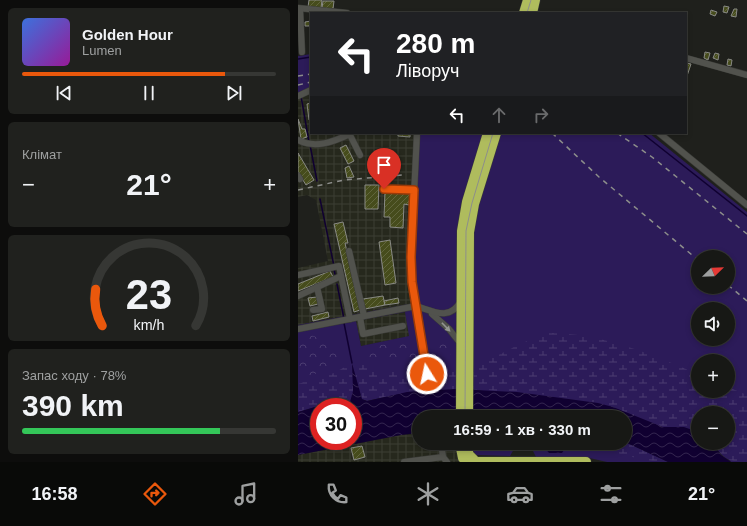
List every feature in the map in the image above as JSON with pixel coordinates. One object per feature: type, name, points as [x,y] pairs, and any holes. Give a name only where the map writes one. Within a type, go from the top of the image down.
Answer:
[{"type":"highway","points":[[525,12],[531,4]]},
{"type":"highway","points":[[468,410],[465,359],[461,345],[462,231],[480,172],[488,134]]},
{"type":"highway","points":[[480,172],[496,134]]},
{"type":"highway","points":[[461,410],[472,200]]},
{"type":"highway","points":[[464,450],[463,458],[466,460],[476,461],[586,462]]},
{"type":"street","points":[[302,52],[299,8],[337,12]]},
{"type":"street","points":[[687,58],[747,75]]},
{"type":"street","points":[[298,96],[310,90]]},
{"type":"street","points":[[298,140],[310,144],[333,142],[350,134],[360,155]]},
{"type":"street","points":[[418,134],[411,257],[416,306],[427,374]]},
{"type":"street","points":[[660,134],[747,205]]},
{"type":"street","points":[[384,189],[414,190]]},
{"type":"street","points":[[349,251],[362,317],[363,334],[403,326]]},
{"type":"street","points":[[298,275],[339,266],[349,319]]},
{"type":"street","points":[[298,296],[341,276]]},
{"type":"street","points":[[313,310],[322,308],[317,287]]},
{"type":"street","points":[[298,329],[416,306],[435,314],[446,313],[455,308],[461,299]]},
{"type":"street","points":[[429,311],[449,329],[461,345]]},
{"type":"street","points":[[404,462],[445,460],[443,450]]},
{"type":"shaded area","points":[[310,92],[310,134],[416,134],[414,303],[298,325],[298,268],[328,261],[316,200],[307,195],[298,197],[298,95]]},
{"type":"shaded area","points":[[405,312],[410,336],[361,346],[356,321]]},
{"type":"shaded area","points":[[412,434],[412,450],[460,450],[461,462],[298,462],[298,455],[324,450],[362,450],[362,443]]},
{"type":"green space","points":[[310,54],[310,92],[298,95],[298,56]]},
{"type":"green space","points":[[416,134],[486,134],[466,202],[459,389],[362,400],[362,398],[310,398],[310,408],[298,412],[298,325],[414,303],[411,282]],"holes":[[[405,312],[409,336],[361,346],[356,321]]]},
{"type":"green space","points":[[497,134],[650,134],[747,212],[747,462],[731,462],[720,450],[735,450],[735,406],[691,406],[691,430],[632,415],[632,410],[606,410],[470,389],[471,232]]},
{"type":"green space","points":[[303,333],[314,336],[331,346],[340,360],[335,369],[298,378],[298,335]]},
{"type":"green space","points":[[549,333],[588,337],[625,346],[662,359],[691,371],[691,398],[735,398],[735,390],[747,395],[747,462],[731,460],[723,456],[718,450],[735,450],[735,406],[691,406],[691,430],[667,428],[654,425],[632,416],[632,410],[618,410],[600,404],[568,398],[470,389],[470,366],[481,363],[538,336]]},
{"type":"green space","points":[[434,339],[451,343],[455,348],[451,354],[432,367],[428,362],[426,343]]},
{"type":"green space","points":[[408,343],[415,348],[419,355],[420,361],[415,365],[405,361],[389,362],[363,360],[360,355],[363,351],[374,346]]},
{"type":"green space","points":[[352,363],[360,363],[374,371],[405,372],[425,379],[459,368],[459,389],[407,392],[367,401],[362,399],[352,364],[353,391],[351,398],[310,398],[310,408],[298,412],[298,384],[334,373]]},
{"type":"green space","points":[[632,445],[668,462],[607,462],[585,457],[536,457],[532,450],[632,450]]},
{"type":"green space","points":[[632,445],[668,462],[642,459],[605,450],[632,450]]},
{"type":"green space","points":[[469,450],[513,450],[510,456],[476,455]]},
{"type":"water","points":[[352,363],[362,398],[351,398],[353,391]]},
{"type":"water","points":[[455,389],[517,392],[598,403],[620,410],[412,410],[412,434],[362,443],[362,399],[367,401],[407,392]]},
{"type":"water","points":[[310,408],[310,450],[324,450],[298,455],[298,412]]},
{"type":"water","points":[[632,415],[663,427],[684,427],[691,430],[691,450],[718,450],[721,455],[731,462],[668,462],[632,445]]},
{"type":"water","points":[[547,450],[564,450],[562,453],[549,453]]},
{"type":"building","points":[[309,0],[322,0],[321,8],[308,7]]},
{"type":"building","points":[[323,1],[334,1],[333,9],[322,8]]},
{"type":"building","points":[[724,6],[729,7],[727,13],[723,12]]},
{"type":"building","points":[[734,9],[737,9],[736,17],[731,16]]},
{"type":"building","points":[[711,10],[717,12],[715,16],[710,14]]},
{"type":"building","points":[[310,21],[310,26],[305,26],[305,22]]},
{"type":"building","points":[[705,52],[710,53],[708,60],[704,58]]},
{"type":"building","points":[[715,53],[719,54],[718,60],[713,58]]},
{"type":"building","points":[[728,59],[732,60],[731,66],[727,65]]},
{"type":"building","points":[[687,63],[691,64],[687,76]]},
{"type":"building","points":[[310,103],[310,120],[309,120],[307,104]]},
{"type":"building","points":[[298,119],[302,129],[305,129],[307,137],[301,139]]},
{"type":"building","points":[[398,134],[410,134],[410,137],[398,136]]},
{"type":"building","points":[[346,145],[354,161],[348,164],[340,148]]},
{"type":"building","points":[[298,153],[314,180],[306,185],[298,172]]},
{"type":"building","points":[[349,166],[354,177],[347,178],[345,168]]},
{"type":"building","points":[[365,185],[379,185],[378,209],[365,209]]},
{"type":"building","points":[[385,192],[410,193],[409,205],[404,204],[403,228],[390,227],[390,217],[384,217]]},
{"type":"building","points":[[343,222],[348,243],[345,243],[360,310],[354,312],[334,224]]},
{"type":"building","points":[[390,240],[396,283],[385,285],[379,242]]},
{"type":"building","points":[[330,271],[333,277],[298,291],[298,284]]},
{"type":"building","points":[[383,296],[385,305],[365,309],[363,299]]},
{"type":"building","points":[[317,297],[318,304],[310,306],[308,298]]},
{"type":"building","points":[[398,298],[399,303],[385,305],[384,301]]},
{"type":"building","points":[[328,312],[329,317],[313,321],[312,316]]},
{"type":"building","points":[[362,446],[365,457],[354,460],[352,450],[362,450]]},
{"type":"waterway","points":[[298,59],[310,57]]},
{"type":"waterway","points":[[301,96],[309,142]]},
{"type":"waterway","points":[[643,134],[747,216]]},
{"type":"waterway","points":[[310,145],[317,181]]},
{"type":"waterway","points":[[320,199],[334,266]]},
{"type":"waterway","points":[[334,270],[335,274]]},
{"type":"waterway","points":[[337,284],[344,319]]},
{"type":"waterway","points":[[344,323],[352,363]]},
{"type":"tram line","points":[[527,12],[531,0]]},
{"type":"tram line","points":[[465,410],[466,231],[472,203],[493,134]]},
{"type":"railway","points":[[298,76],[310,74]]},
{"type":"railway","points":[[298,85],[310,82]]},
{"type":"railway","points":[[553,134],[599,177],[691,254]]},
{"type":"railway","points":[[618,134],[652,157],[747,234]]},
{"type":"railway","points":[[298,190],[344,180],[403,175]]},
{"type":"railway","points":[[735,291],[747,301]]},
{"type":"route","points":[[384,189],[414,190],[411,257],[412,282],[427,374]]}]
